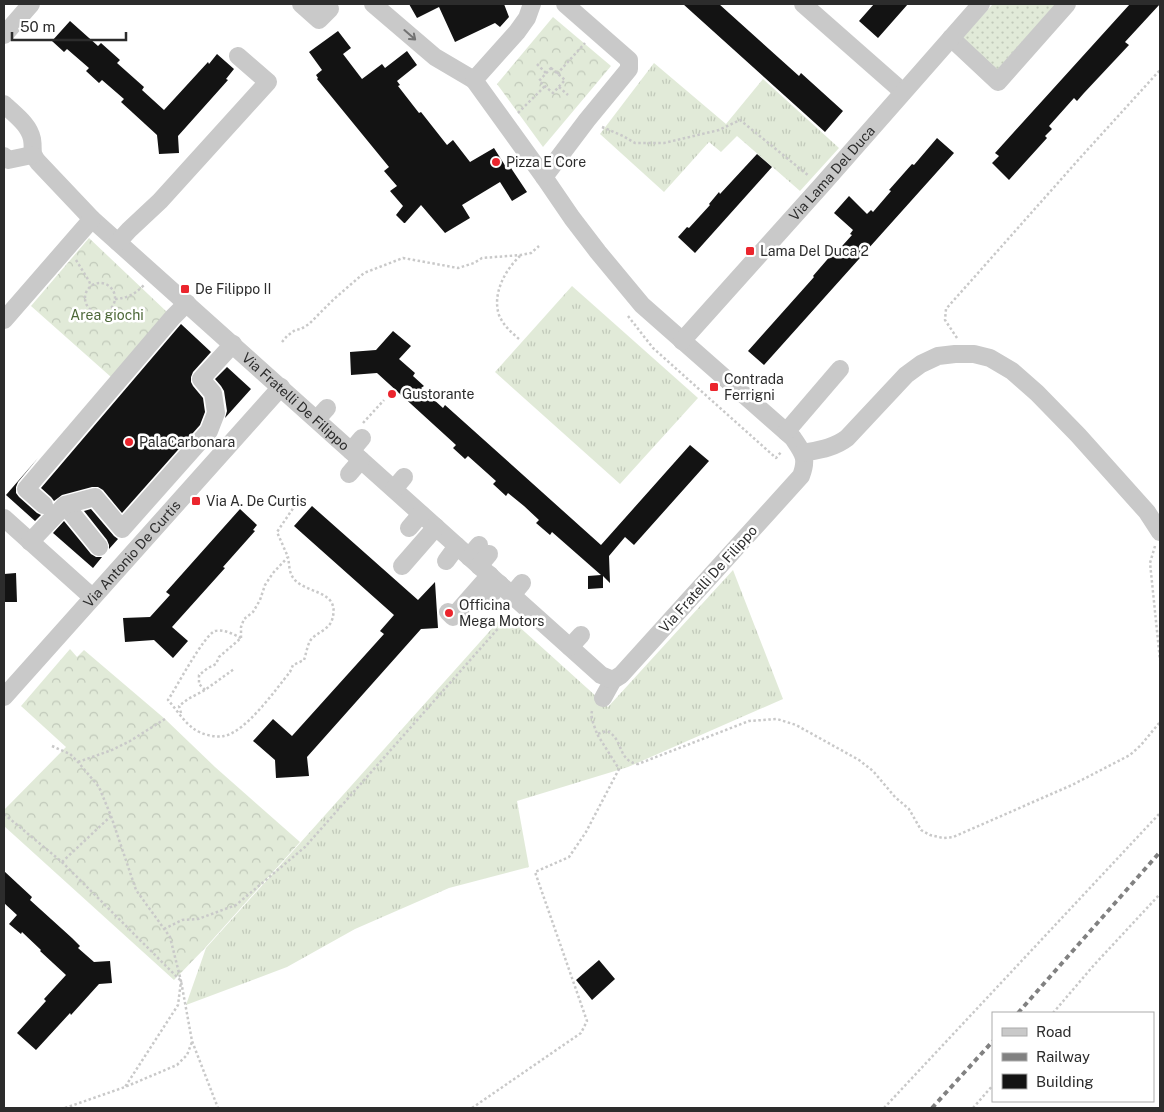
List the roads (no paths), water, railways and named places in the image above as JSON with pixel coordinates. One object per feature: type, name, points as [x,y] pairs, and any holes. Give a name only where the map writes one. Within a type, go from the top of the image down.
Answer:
[{"type":"street","points":[[301,4],[319,20],[331,6]]},
{"type":"street","points":[[373,4],[435,57],[474,80],[572,218],[642,305],[794,441],[829,448],[841,443],[906,375],[921,364],[938,356],[962,353],[990,358],[1012,371],[1037,393],[1078,435],[1147,512],[1158,538]]},
{"type":"street","points":[[474,80],[517,32],[527,18],[532,4]]},
{"type":"street","points":[[544,177],[629,68],[629,60],[564,4]]},
{"type":"street","points":[[803,4],[903,92]]},
{"type":"street","name":"Via Lama Del Duca","points":[[682,341],[981,4]]},
{"type":"street","points":[[951,38],[998,82],[1067,4]]},
{"type":"street","points":[[4,35],[27,9]]},
{"type":"street","points":[[118,242],[128,230],[160,201],[268,82],[238,56]]},
{"type":"street","points":[[4,104],[26,126],[32,138],[32,155],[5,160]]},
{"type":"street","name":"Via Fratelli De Filippo","points":[[32,155],[92,219],[281,387],[322,414],[358,450],[395,479],[421,514],[576,641],[601,675],[613,680]]},
{"type":"street","points":[[4,320],[92,219]]},
{"type":"street","points":[[44,506],[26,488],[173,317],[187,304]]},
{"type":"street","points":[[30,542],[64,505],[95,496],[122,529],[209,431],[216,412],[213,393],[201,378],[233,344]]},
{"type":"street","points":[[794,441],[840,369]]},
{"type":"street","name":"Via Antonio De Curtis","points":[[4,697],[281,387]]},
{"type":"street","name":"Via Fratelli De Filippo","points":[[603,698],[613,680],[621,675],[800,476],[805,466],[794,441]]},
{"type":"street","points":[[349,474],[358,450]]},
{"type":"street","points":[[64,505],[99,547]]},
{"type":"street","points":[[409,528],[421,514]]},
{"type":"street","points":[[4,518],[92,597]]},
{"type":"street","points":[[402,566],[436,527]]},
{"type":"street","points":[[446,561],[492,571]]},
{"type":"street","points":[[487,599],[492,571]]},
{"type":"street","points":[[448,612],[453,616],[492,571]]},
{"type":"railway","points":[[1019,1012],[1160,852]]},
{"type":"railway","points":[[932,1108],[992,1042]]},
{"type":"place","name":"Pizza E Core","points":[[496,162]]},
{"type":"place","name":"Lama Del Duca 2","points":[[750,251]]},
{"type":"place","name":"De Filippo II","points":[[185,289]]},
{"type":"place","name":"Contrada Ferrigni","points":[[714,387]]},
{"type":"place","name":"Gustorante","points":[[392,394]]},
{"type":"place","name":"PalaCarbonara","points":[[129,442]]},
{"type":"place","name":"Via A. De Curtis","points":[[196,501]]},
{"type":"place","name":"Officina Mega Motors","points":[[449,613]]},
{"type":"park label","name":"Area giochi","points":[[107,315]]}]
